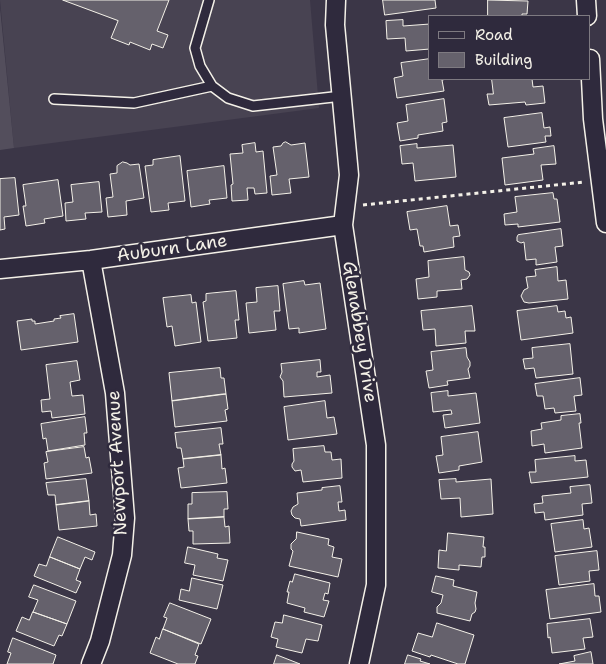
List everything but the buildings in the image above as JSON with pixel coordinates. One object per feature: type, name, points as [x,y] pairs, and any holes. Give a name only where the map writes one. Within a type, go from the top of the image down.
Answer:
[{"type":"street","name":"Glenabbey Drive","points":[[336,0],[335,25],[349,175],[343,225],[376,446],[376,585],[359,664]]},
{"type":"street","points":[[586,0],[587,15]]},
{"type":"street","points":[[591,74],[594,119],[606,223]]},
{"type":"street","name":"Auburn Lane","points":[[0,269],[91,260],[343,225]]},
{"type":"street","name":"Newport Avenue","points":[[91,260],[115,393],[125,518],[122,555],[100,642],[92,664]]},
{"type":"lane","points":[[209,0],[195,48],[200,66],[212,86],[228,98],[253,106],[342,96]]},
{"type":"lane","points":[[54,99],[134,103],[212,86]]},
{"type":"path","points":[[346,207],[601,180]]},
{"type":"shaded area","points":[[0,0],[310,0],[319,108],[14,148]]},
{"type":"shaded area","points":[[0,8],[14,148],[0,150]]}]
